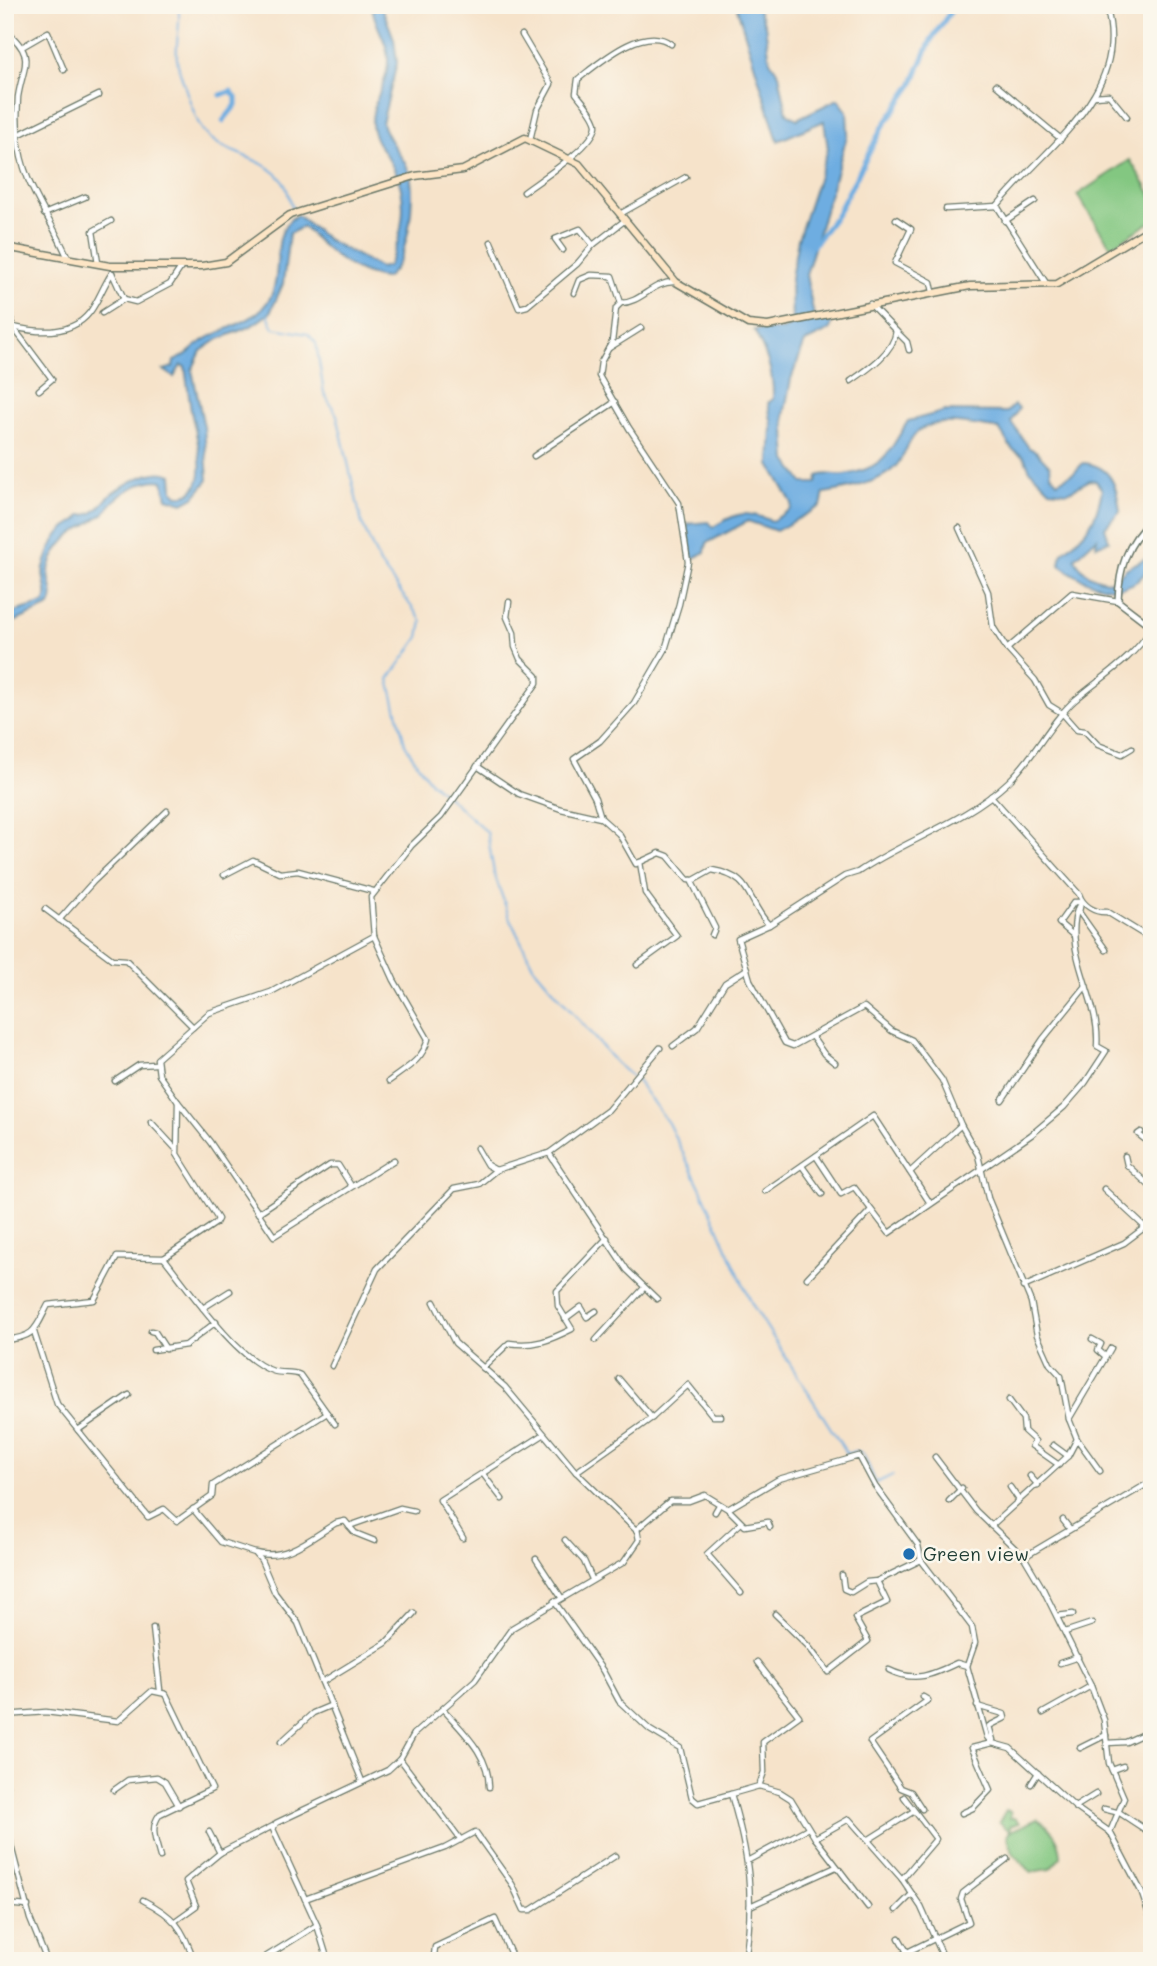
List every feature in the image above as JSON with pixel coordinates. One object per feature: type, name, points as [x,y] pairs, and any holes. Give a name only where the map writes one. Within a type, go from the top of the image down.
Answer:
[{"type":"main road","points":[[5,247],[67,256],[111,269],[226,262],[290,215],[415,176],[463,170],[515,140],[530,140],[579,164],[676,282],[748,324],[768,326],[869,303],[970,286],[1057,284],[1152,227]]},
{"type":"street","points":[[946,209],[997,206],[1061,139],[1094,96],[1109,57],[1110,20],[1107,10]]},
{"type":"street","points":[[5,30],[22,47],[27,66],[19,97],[18,135],[21,163],[67,256]]},
{"type":"street","points":[[22,47],[48,32],[64,69]]},
{"type":"street","points":[[522,35],[551,84],[537,110],[530,140]]},
{"type":"street","points":[[524,192],[571,159],[597,125],[576,93],[578,79],[608,57],[635,43],[664,38],[671,44]]},
{"type":"street","points":[[996,85],[1061,139]]},
{"type":"street","points":[[18,135],[99,95]]},
{"type":"street","points":[[1094,96],[1110,95],[1127,117]]},
{"type":"street","points":[[491,242],[519,308],[527,306],[577,264],[622,218],[686,177]]},
{"type":"street","points":[[44,214],[85,197]]},
{"type":"street","points":[[1005,221],[1035,201]]},
{"type":"street","points":[[997,206],[1047,285]]},
{"type":"street","points":[[896,219],[911,229],[895,263],[931,282],[933,292]]},
{"type":"street","points":[[98,263],[93,231],[111,221]]},
{"type":"street","points":[[563,250],[555,239],[580,229],[593,245]]},
{"type":"street","points":[[102,313],[124,299],[136,302],[170,284],[182,266]]},
{"type":"street","points":[[111,269],[124,299]]},
{"type":"street","points":[[13,327],[33,332],[74,326],[90,312],[111,269]]},
{"type":"street","points":[[574,293],[579,280],[590,275],[612,276],[621,303]]},
{"type":"street","points":[[601,818],[595,798],[574,759],[600,741],[634,703],[653,671],[665,650],[688,562],[679,503],[629,428],[599,376],[616,308],[621,303],[632,303],[666,281],[676,282]]},
{"type":"street","points":[[5,296],[13,327],[52,379],[39,390]]},
{"type":"street","points":[[869,303],[907,342],[909,350]]},
{"type":"street","points":[[608,348],[641,328]]},
{"type":"street","points":[[851,380],[885,352],[896,331]]},
{"type":"street","points":[[534,456],[615,402]]},
{"type":"street","points":[[1118,601],[1122,562],[1135,537],[1152,519]]},
{"type":"street","points":[[959,528],[988,592],[993,627],[1007,649],[1035,680],[1049,705],[1062,713],[1077,730],[1086,731],[1098,745],[1122,754],[1132,748]]},
{"type":"street","points":[[1007,649],[1072,593],[1118,601],[1152,627],[1143,642],[1114,673],[1062,713],[1036,751],[974,810],[858,873],[845,876],[769,925],[738,939],[758,998],[785,1043],[793,1046],[864,1007],[892,1031],[912,1040],[925,1055],[942,1080],[961,1125],[978,1155],[988,1198],[1031,1302],[1037,1335],[1050,1364],[1061,1376],[1069,1419],[1077,1439],[1100,1471]]},
{"type":"street","points":[[389,1081],[418,1060],[425,1051],[428,1039],[394,980],[374,936],[373,891],[450,803],[537,683],[537,676],[520,659],[515,647],[514,633],[507,617],[509,602]]},
{"type":"street","points":[[477,766],[519,794],[561,809],[601,818],[619,834],[636,864],[660,853],[668,856],[691,880],[715,928],[712,935]]},
{"type":"street","points":[[991,796],[1079,894],[1083,919],[1106,950]]},
{"type":"street","points":[[60,920],[93,882],[167,811]]},
{"type":"street","points":[[223,874],[253,860],[280,873],[298,870],[373,891]]},
{"type":"street","points":[[637,965],[677,936],[645,893],[640,862]]},
{"type":"street","points":[[691,880],[712,870],[734,876],[744,882],[769,925]]},
{"type":"street","points":[[1076,942],[1072,931],[1061,928],[1059,923],[1074,902],[1107,912],[1146,936],[1152,930]]},
{"type":"street","points":[[816,1156],[841,1194],[854,1187],[889,1233],[1031,1135],[1064,1107],[1106,1051],[1097,1046],[1098,1029],[1079,965],[1073,921],[1080,904]]},
{"type":"street","points":[[45,909],[112,959],[125,960],[193,1027]]},
{"type":"street","points":[[115,1081],[139,1065],[155,1064],[216,1009],[271,992],[374,936]]},
{"type":"street","points":[[673,1046],[697,1028],[725,983],[747,969]]},
{"type":"street","points":[[1002,1100],[1043,1039],[1087,986]]},
{"type":"street","points":[[812,1037],[824,1054],[835,1063]]},
{"type":"street","points":[[332,1366],[377,1269],[454,1189],[479,1184],[496,1170],[549,1153],[608,1110],[660,1048]]},
{"type":"street","points":[[155,1064],[178,1102],[274,1236],[394,1160]]},
{"type":"street","points":[[176,1149],[178,1102]]},
{"type":"street","points":[[765,1191],[873,1116],[930,1203]]},
{"type":"street","points":[[5,1340],[23,1338],[34,1332],[48,1305],[94,1300],[117,1257],[164,1258],[218,1219],[176,1149],[151,1122]]},
{"type":"street","points":[[910,1172],[961,1125]]},
{"type":"street","points":[[1141,1132],[1138,1134],[1152,1145]]},
{"type":"street","points":[[477,1148],[487,1165],[496,1170]]},
{"type":"street","points":[[549,1153],[643,1289],[657,1299]]},
{"type":"street","points":[[1125,1156],[1127,1165],[1152,1188]]},
{"type":"street","points":[[258,1213],[330,1165],[338,1165],[351,1184]]},
{"type":"street","points":[[802,1166],[822,1194]]},
{"type":"street","points":[[1104,1189],[1146,1228]]},
{"type":"street","points":[[807,1278],[870,1211]]},
{"type":"street","points":[[1023,1287],[1124,1243],[1152,1222]]},
{"type":"street","points":[[482,1368],[509,1343],[527,1346],[542,1343],[572,1329],[555,1297],[557,1291],[607,1238]]},
{"type":"street","points":[[164,1258],[232,1341],[265,1367],[275,1372],[300,1375],[335,1424]]},
{"type":"street","points":[[596,1340],[643,1289]]},
{"type":"street","points":[[204,1308],[230,1290]]},
{"type":"street","points":[[175,1921],[196,1906],[186,1881],[220,1853],[388,1770],[400,1759],[414,1734],[482,1672],[512,1628],[632,1554],[639,1540],[638,1532],[576,1472],[543,1435],[524,1407],[455,1343],[434,1302]]},
{"type":"street","points":[[565,1319],[581,1307],[587,1317],[596,1311]]},
{"type":"street","points":[[153,1350],[186,1345],[216,1322]]},
{"type":"street","points":[[151,1331],[155,1332],[166,1349]]},
{"type":"street","points":[[34,1332],[57,1404],[148,1517],[164,1509],[177,1521],[212,1496],[214,1485],[327,1413]]},
{"type":"street","points":[[1092,1339],[1101,1344],[1098,1350],[1104,1355]]},
{"type":"street","points":[[1069,1419],[1104,1355],[1111,1348]]},
{"type":"street","points":[[619,1379],[652,1418]]},
{"type":"street","points":[[576,1472],[652,1418],[688,1385],[713,1416],[721,1416]]},
{"type":"street","points":[[78,1430],[129,1395]]},
{"type":"street","points":[[1009,1400],[1023,1419],[1024,1431],[1035,1441],[1032,1446],[1059,1465]]},
{"type":"street","points":[[463,1538],[440,1500],[543,1435]]},
{"type":"street","points":[[991,1525],[1068,1456],[1077,1439]]},
{"type":"street","points":[[1053,1445],[1068,1456]]},
{"type":"street","points":[[727,1509],[779,1479],[859,1456],[875,1486],[918,1545],[921,1560],[972,1627],[975,1643],[967,1666],[987,1737],[994,1743],[1010,1748],[1074,1808],[1110,1832],[1141,1891],[1152,1923]]},
{"type":"street","points":[[935,1457],[962,1488],[976,1511],[1024,1557],[1078,1657],[1104,1720],[1112,1770],[1124,1798],[1120,1814],[1110,1832]]},
{"type":"street","points":[[483,1474],[502,1499]]},
{"type":"street","points":[[1030,1476],[1038,1485]]},
{"type":"street","points":[[1024,1557],[1152,1481]]},
{"type":"street","points":[[1010,1487],[1019,1500]]},
{"type":"street","points":[[949,1501],[962,1488]]},
{"type":"street","points":[[638,1532],[670,1501],[689,1501],[705,1495],[727,1509],[740,1524]]},
{"type":"street","points":[[715,1512],[719,1505]]},
{"type":"street","points":[[193,1508],[221,1542],[255,1553],[277,1556],[336,1523],[345,1521],[355,1532],[375,1541]]},
{"type":"street","points":[[349,1526],[400,1508],[414,1511]]},
{"type":"street","points":[[1063,1520],[1070,1529]]},
{"type":"street","points":[[741,1592],[707,1554],[740,1524],[768,1522],[769,1527]]},
{"type":"street","points":[[565,1541],[584,1561],[592,1578]]},
{"type":"street","points":[[255,1553],[261,1560],[275,1593],[298,1623],[362,1781]]},
{"type":"street","points":[[536,1559],[561,1597]]},
{"type":"street","points":[[842,1575],[845,1589],[850,1592],[867,1582],[877,1581],[921,1560]]},
{"type":"street","points":[[775,1614],[808,1646],[828,1672],[868,1641],[855,1618],[887,1602],[877,1581]]},
{"type":"street","points":[[554,1601],[603,1671],[619,1701],[650,1730],[680,1748],[692,1798],[698,1802],[759,1786],[780,1792],[790,1799],[815,1838],[868,1907]]},
{"type":"street","points":[[322,1682],[386,1643],[414,1613]]},
{"type":"street","points":[[1057,1616],[1073,1614]]},
{"type":"street","points":[[1065,1632],[1092,1623]]},
{"type":"street","points":[[153,1628],[160,1690]]},
{"type":"street","points":[[1060,1662],[1078,1657]]},
{"type":"street","points":[[757,1662],[799,1716],[763,1742],[764,1772],[759,1786]]},
{"type":"street","points":[[889,1670],[907,1679],[939,1672],[957,1663],[967,1666]]},
{"type":"street","points":[[1043,1713],[1091,1686]]},
{"type":"street","points":[[5,1715],[46,1712],[118,1721],[152,1691],[160,1690],[166,1694],[212,1789],[160,1814],[154,1821],[153,1829],[160,1857]]},
{"type":"street","points":[[922,1809],[911,1792],[901,1788],[870,1742],[920,1708],[928,1700],[923,1697]]},
{"type":"street","points":[[281,1742],[313,1713],[331,1705]]},
{"type":"street","points":[[977,1706],[1004,1714],[1005,1718],[989,1726],[994,1743]]},
{"type":"street","points":[[443,1709],[484,1760],[489,1773],[489,1787]]},
{"type":"street","points":[[1107,1743],[1126,1742],[1152,1730]]},
{"type":"street","points":[[1080,1748],[1105,1735]]},
{"type":"street","points":[[962,1812],[972,1808],[990,1790],[972,1748],[994,1743]]},
{"type":"street","points":[[400,1759],[461,1840]]},
{"type":"street","points":[[5,1763],[11,1846],[30,1919],[47,1961]]},
{"type":"street","points":[[1112,1770],[1123,1766]]},
{"type":"street","points":[[1031,1784],[1038,1773]]},
{"type":"street","points":[[114,1790],[128,1780],[157,1777],[165,1782],[179,1806]]},
{"type":"street","points":[[868,1840],[913,1810],[917,1792]]},
{"type":"street","points":[[731,1794],[749,1860],[750,1906],[745,1961]]},
{"type":"street","points":[[1074,1808],[1096,1794]]},
{"type":"street","points":[[902,1879],[936,1839],[904,1797]]},
{"type":"street","points":[[1104,1809],[1120,1814],[1152,1833]]},
{"type":"street","points":[[815,1838],[849,1819],[902,1879],[945,1961]]},
{"type":"street","points":[[273,1827],[317,1925],[328,1961]]},
{"type":"street","points":[[749,1860],[808,1828]]},
{"type":"street","points":[[209,1832],[220,1853]]},
{"type":"street","points":[[306,1899],[461,1840],[475,1832],[512,1884],[524,1910],[531,1910],[575,1885],[615,1856]]},
{"type":"street","points":[[889,1961],[968,1922],[961,1899],[963,1893],[1007,1859]]},
{"type":"street","points":[[750,1906],[836,1867]]},
{"type":"street","points":[[896,1910],[912,1894]]},
{"type":"street","points":[[143,1900],[168,1913],[175,1921],[187,1940],[194,1961]]},
{"type":"street","points":[[5,1904],[28,1906]]},
{"type":"street","points":[[426,1961],[434,1956],[435,1947],[495,1919],[514,1961]]},
{"type":"street","points":[[259,1961],[317,1925]]},
{"type":"street","points":[[899,1938],[908,1952]]},
{"type":"green space","points":[[1130,160],[1152,196],[1152,221],[1111,247],[1077,195]]},
{"type":"green space","points":[[1006,1810],[1011,1812],[1010,1818],[1015,1818],[1019,1823],[1010,1826],[1011,1831],[1037,1819],[1051,1830],[1057,1840],[1061,1857],[1050,1869],[1031,1872],[1013,1853],[1007,1836],[1010,1831],[999,1822]]},
{"type":"water","points":[[372,5],[381,5],[394,39],[397,63],[382,123],[409,171],[411,182],[409,229],[400,260],[385,278],[374,276],[352,267],[322,246],[302,227],[289,234],[283,284],[270,313],[251,326],[217,340],[201,351],[192,370],[204,427],[208,480],[194,497],[183,503],[167,498],[163,481],[137,485],[124,493],[104,513],[72,534],[60,546],[49,570],[53,596],[50,606],[5,626],[5,615],[44,603],[46,594],[43,574],[50,550],[60,533],[81,515],[92,513],[111,494],[136,479],[151,474],[172,475],[173,490],[178,496],[190,493],[197,485],[200,474],[199,447],[185,367],[181,365],[174,377],[164,370],[173,367],[174,361],[203,341],[248,319],[264,307],[274,288],[279,241],[288,222],[297,215],[328,240],[380,268],[388,266],[401,230],[403,204],[398,179],[377,141],[372,124],[388,61],[386,45]]},
{"type":"water","points":[[736,5],[756,5],[765,25],[770,61],[779,74],[787,113],[797,119],[838,99],[847,111],[848,133],[806,275],[815,321],[833,317],[830,330],[805,342],[791,379],[784,415],[787,460],[803,483],[817,483],[818,476],[822,475],[845,475],[869,468],[890,450],[908,421],[946,411],[1007,412],[1014,405],[1019,408],[1011,422],[1029,448],[1036,451],[1050,466],[1051,474],[1057,482],[1074,473],[1083,463],[1106,472],[1114,485],[1120,511],[1105,527],[1109,541],[1096,546],[1097,538],[1075,558],[1081,568],[1101,580],[1112,581],[1127,568],[1152,555],[1152,565],[1137,581],[1118,588],[1097,585],[1060,565],[1062,553],[1084,533],[1097,511],[1102,490],[1096,481],[1090,480],[1068,492],[1050,490],[1030,470],[1024,457],[1012,449],[999,429],[951,423],[923,428],[910,441],[899,462],[888,473],[851,488],[824,493],[821,506],[776,531],[748,521],[707,543],[705,552],[692,559],[687,524],[709,522],[713,527],[742,514],[772,521],[791,509],[792,503],[770,465],[772,426],[768,403],[773,399],[771,371],[754,330],[783,330],[792,325],[791,278],[798,239],[828,149],[824,121],[778,141]]},
{"type":"waterway","points":[[178,5],[177,59],[199,124],[216,142],[274,172],[285,184],[293,211]]},
{"type":"waterway","points":[[812,247],[837,214],[882,128],[912,85],[931,40],[955,5]]},
{"type":"waterway","points":[[221,95],[231,91],[236,97],[236,105],[223,121]]},
{"type":"waterway","points":[[268,315],[274,328],[308,334],[316,343],[324,393],[337,415],[362,524],[380,564],[422,621],[419,637],[389,679],[405,744],[429,780],[487,832],[494,873],[510,919],[533,966],[616,1063],[638,1082],[668,1123],[752,1304],[847,1454],[855,1451],[863,1454],[876,1483],[893,1475]]},
{"type":"place","name":"Green view","points":[[909,1554]]}]
